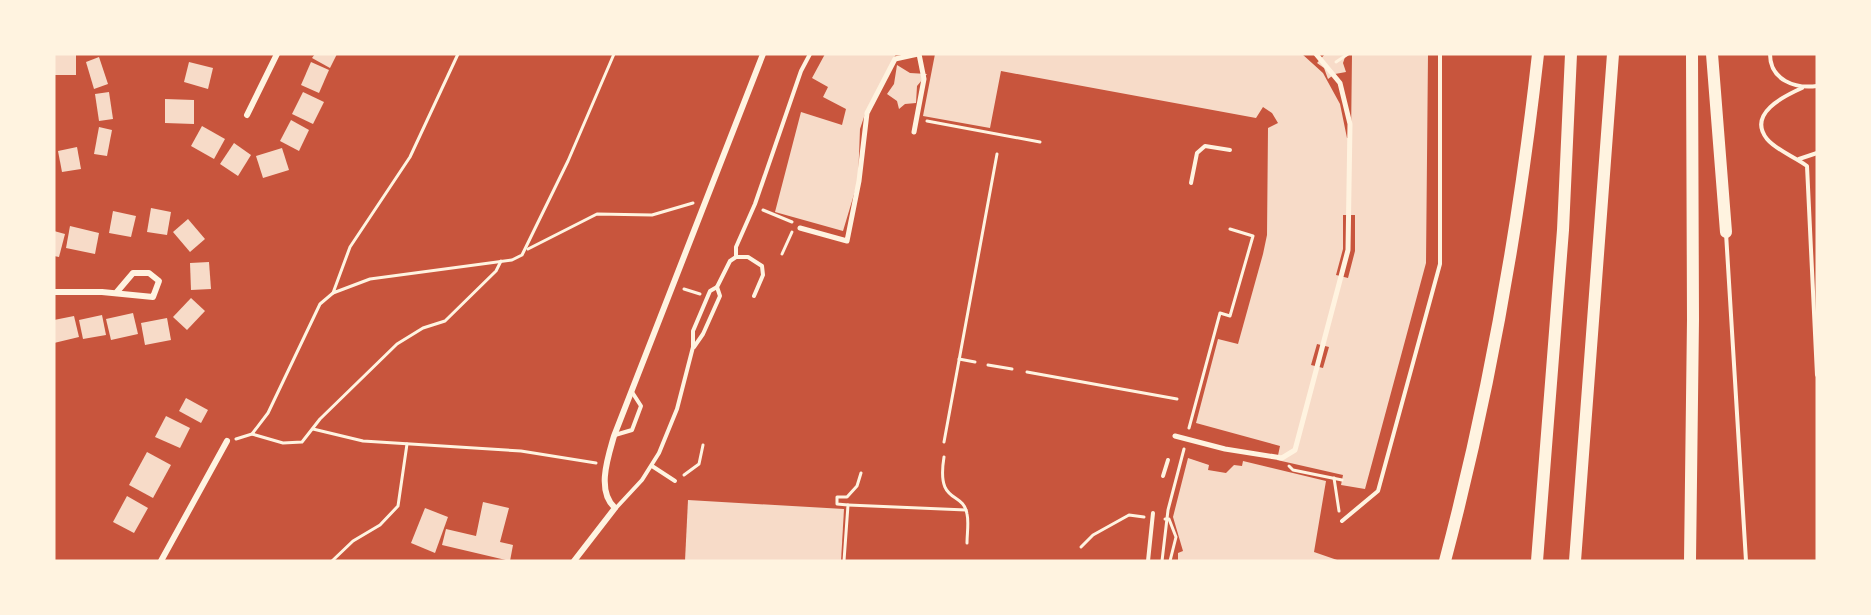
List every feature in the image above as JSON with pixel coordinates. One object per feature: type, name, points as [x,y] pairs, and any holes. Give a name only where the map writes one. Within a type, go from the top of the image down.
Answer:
[{"type":"highway","points":[[1445,561],[1483,402],[1503,299],[1525,160],[1538,54]]},
{"type":"highway","points":[[1537,561],[1563,230],[1571,54]]},
{"type":"highway","points":[[1575,561],[1613,54]]},
{"type":"highway","points":[[1690,561],[1693,319],[1692,54]]},
{"type":"highway","points":[[1712,54],[1726,232]]},
{"type":"street","points":[[246,115],[276,54]]},
{"type":"street","points":[[574,561],[615,508],[606,496],[607,464],[614,436],[763,54]]},
{"type":"street","points":[[800,228],[847,241],[859,181],[867,113],[895,59],[918,54],[924,79],[914,132]]},
{"type":"street","points":[[1175,436],[1225,449],[1282,458],[1295,450],[1348,250],[1350,124],[1340,83],[1316,54]]},
{"type":"street","points":[[54,292],[116,293],[153,297],[159,281],[149,273],[133,273],[116,293]]},
{"type":"street","points":[[161,561],[227,441]]},
{"type":"lane","points":[[736,257],[736,247],[755,204],[801,71],[810,54]]},
{"type":"lane","points":[[1342,521],[1378,491],[1440,264],[1440,54]]},
{"type":"lane","points":[[1770,54],[1775,72],[1787,83],[1802,88]]},
{"type":"lane","points":[[1817,86],[1802,88],[1773,104],[1764,114],[1761,123],[1766,138],[1807,166],[1817,375]]},
{"type":"lane","points":[[1191,183],[1197,153],[1205,146],[1230,150]]},
{"type":"lane","points":[[1798,159],[1817,153]]},
{"type":"lane","points":[[1726,232],[1746,561]]},
{"type":"lane","points":[[615,508],[652,466],[677,409],[693,347],[693,331],[710,291],[717,287],[730,261],[736,257],[748,257],[762,266],[763,275],[754,296]]},
{"type":"lane","points":[[693,347],[703,334],[720,296],[717,287]]},
{"type":"lane","points":[[614,436],[632,430],[641,406],[632,392]]},
{"type":"lane","points":[[1163,476],[1168,460]]},
{"type":"lane","points":[[652,466],[675,481]]},
{"type":"lane","points":[[1148,561],[1151,515]]},
{"type":"path","points":[[333,293],[350,247],[410,157],[458,54]]},
{"type":"path","points":[[526,250],[614,54]]},
{"type":"path","points":[[917,117],[929,122],[1040,142]]},
{"type":"path","points":[[999,140],[1000,135]]},
{"type":"path","points":[[944,442],[997,154]]},
{"type":"path","points":[[252,434],[268,413],[320,304],[333,293],[370,279],[512,260],[526,250],[597,214],[662,213],[684,207],[709,194]]},
{"type":"path","points":[[755,204],[764,211],[789,219],[800,228]]},
{"type":"path","points":[[782,254],[789,232],[800,228]]},
{"type":"path","points":[[1162,561],[1168,510],[1220,313],[1230,316],[1252,236],[1230,230]]},
{"type":"path","points":[[227,441],[252,434],[283,443],[302,442],[320,419],[398,344],[423,328],[445,321],[496,271],[501,261]]},
{"type":"path","points":[[674,285],[702,294]]},
{"type":"path","points":[[959,359],[975,362]]},
{"type":"path","points":[[988,365],[1012,369]]},
{"type":"path","points":[[1027,372],[1177,399]]},
{"type":"path","points":[[1191,401],[1196,403]]},
{"type":"path","points":[[313,429],[363,441],[521,451],[607,464]]},
{"type":"path","points":[[332,561],[353,542],[380,525],[398,506],[407,444]]},
{"type":"path","points":[[684,475],[699,464],[703,445]]},
{"type":"path","points":[[944,457],[941,481],[945,489],[966,510],[967,543]]},
{"type":"path","points":[[1282,458],[1293,470],[1342,480]]},
{"type":"path","points":[[861,473],[857,486],[847,497],[837,497],[837,504],[966,510]]},
{"type":"path","points":[[1334,478],[1332,484],[1342,521]]},
{"type":"path","points":[[844,561],[848,505]]},
{"type":"path","points":[[1081,548],[1094,535],[1130,516],[1151,515]]},
{"type":"path","points":[[1159,518],[1169,519],[1176,537],[1170,561]]},
{"type":"building","points":[[54,54],[76,54],[76,75],[54,75]]},
{"type":"building","points":[[315,54],[337,54],[330,68],[312,58]]},
{"type":"building","points":[[825,54],[896,54],[866,111],[860,129],[858,181],[843,231],[775,212],[801,112],[842,125],[846,109],[823,97],[828,87],[812,78]]},
{"type":"building","points":[[935,54],[1302,54],[1323,73],[1340,104],[1347,138],[1351,138],[1352,54],[1428,54],[1426,263],[1365,489],[1341,485],[1343,475],[1277,460],[1280,446],[1196,423],[1218,339],[1238,344],[1263,254],[1267,235],[1268,128],[1278,123],[1272,113],[1263,107],[1256,118],[1001,71],[990,128],[923,116]],"holes":[[[1343,215],[1355,215],[1355,251],[1348,278],[1336,275],[1343,249]],[[1317,344],[1329,347],[1323,368],[1311,365]]]},
{"type":"building","points":[[1325,54],[1346,54],[1343,63],[1346,72],[1335,74],[1328,79],[1324,68],[1317,63]]},
{"type":"building","points":[[99,57],[108,84],[94,89],[86,62]]},
{"type":"building","points":[[189,62],[213,68],[208,89],[184,82]]},
{"type":"building","points":[[311,62],[329,70],[319,93],[301,85]]},
{"type":"building","points":[[897,65],[910,73],[927,74],[917,86],[916,103],[905,104],[899,109],[897,101],[887,94],[894,84]]},
{"type":"building","points":[[109,92],[113,119],[99,121],[95,94]]},
{"type":"building","points":[[303,92],[324,102],[313,124],[292,114]]},
{"type":"building","points":[[165,99],[194,100],[194,124],[165,123]]},
{"type":"building","points":[[291,120],[309,130],[299,151],[280,141]]},
{"type":"building","points":[[202,126],[225,139],[214,159],[191,146]]},
{"type":"building","points":[[99,127],[112,130],[107,156],[94,154]]},
{"type":"building","points":[[234,143],[251,155],[238,176],[220,164]]},
{"type":"building","points":[[77,147],[81,169],[62,172],[58,151]]},
{"type":"building","points":[[282,148],[289,170],[263,178],[256,156]]},
{"type":"building","points":[[151,208],[171,212],[167,235],[147,232]]},
{"type":"building","points":[[113,211],[136,216],[131,237],[109,233]]},
{"type":"building","points":[[188,219],[205,239],[190,252],[173,232]]},
{"type":"building","points":[[70,226],[99,233],[95,254],[66,248]]},
{"type":"building","points":[[54,231],[65,234],[59,257],[54,256]]},
{"type":"building","points":[[209,262],[211,289],[191,290],[190,263]]},
{"type":"building","points":[[191,298],[205,311],[187,330],[173,317]]},
{"type":"building","points":[[133,313],[138,334],[111,340],[106,319]]},
{"type":"building","points":[[102,315],[106,335],[83,339],[79,320]]},
{"type":"building","points":[[74,316],[79,337],[54,343],[54,320]]},
{"type":"building","points":[[167,318],[171,340],[145,345],[141,323]]},
{"type":"building","points":[[186,398],[208,410],[201,423],[179,411]]},
{"type":"building","points":[[166,416],[190,428],[180,448],[155,437]]},
{"type":"building","points":[[147,452],[171,465],[153,498],[129,485]]},
{"type":"building","points":[[1188,458],[1209,465],[1208,470],[1226,473],[1234,465],[1242,466],[1243,461],[1326,481],[1314,552],[1340,561],[1178,561],[1178,553],[1183,551],[1173,517]]},
{"type":"building","points":[[127,496],[148,508],[134,533],[113,522]]},
{"type":"building","points":[[688,500],[844,509],[841,561],[685,561]]},
{"type":"building","points":[[483,502],[509,508],[500,542],[513,545],[510,561],[442,545],[446,529],[476,536]]},
{"type":"building","points":[[425,508],[448,517],[435,553],[411,543]]}]
